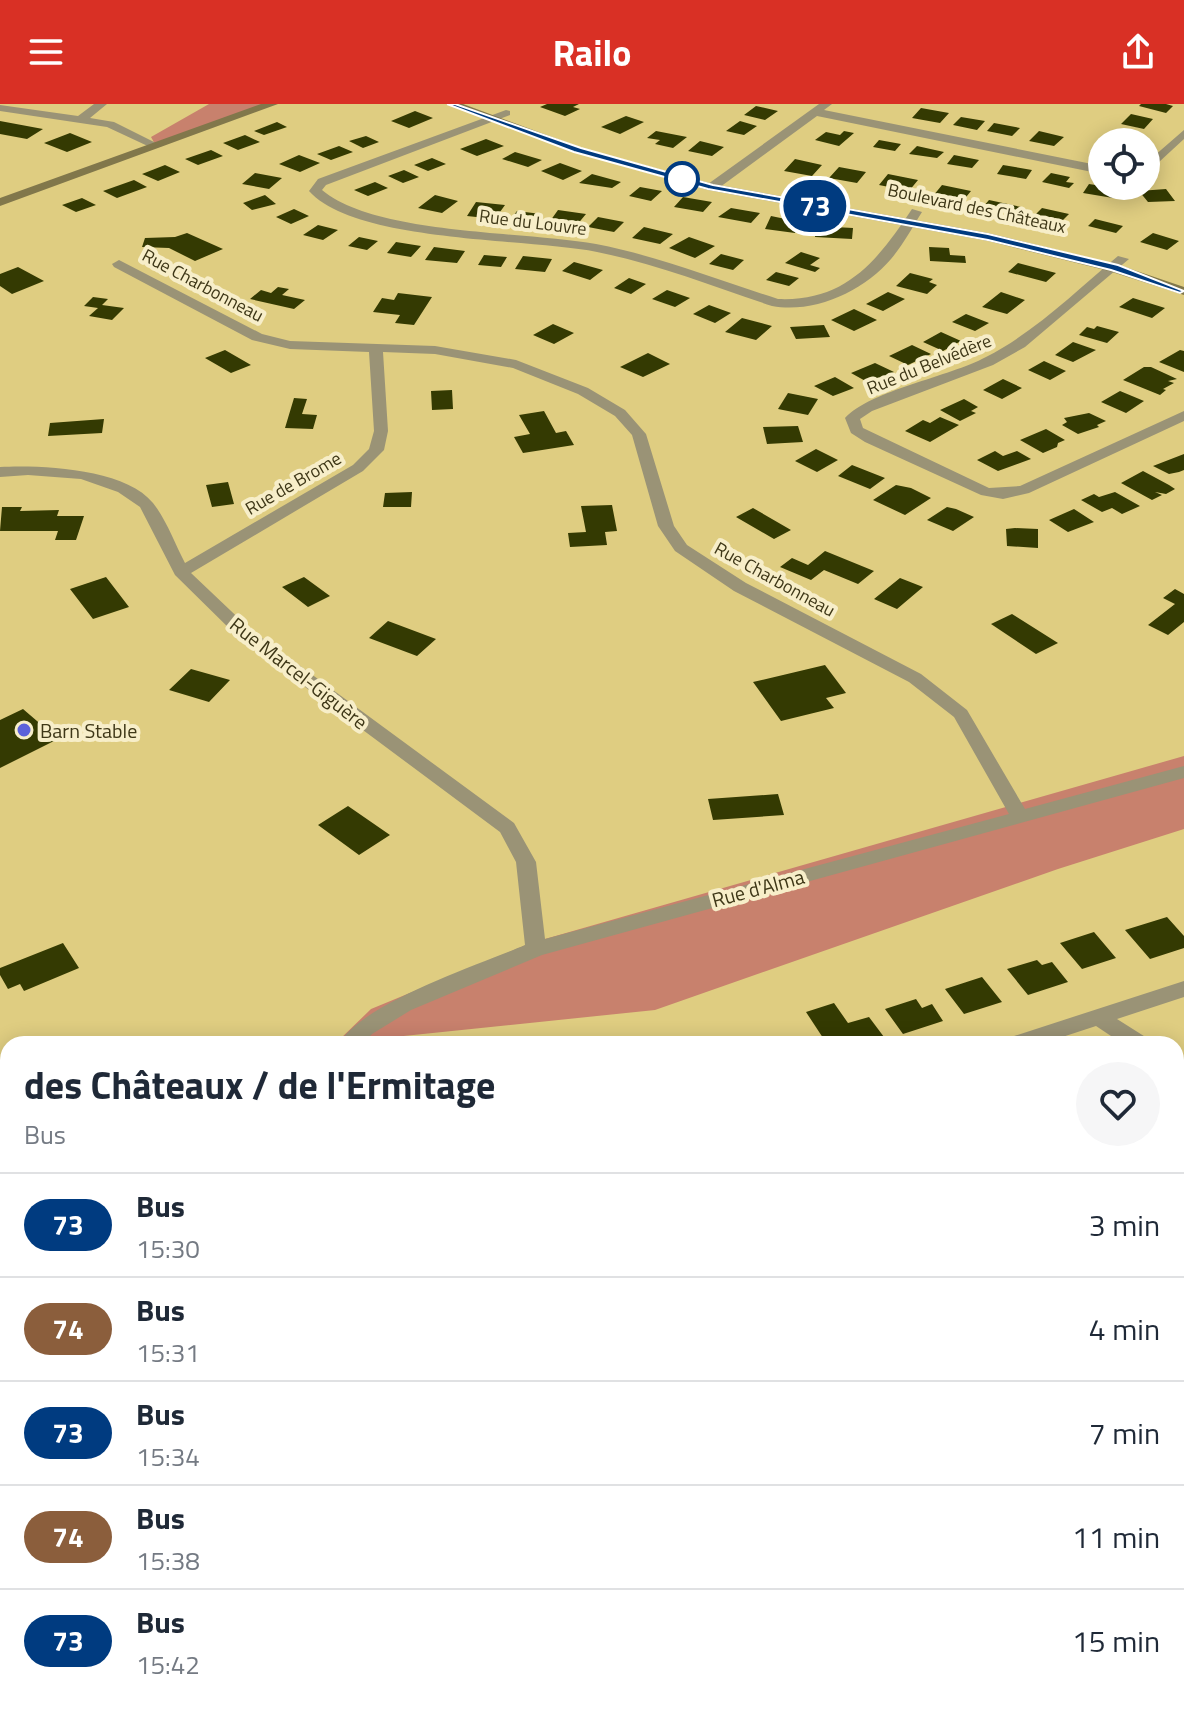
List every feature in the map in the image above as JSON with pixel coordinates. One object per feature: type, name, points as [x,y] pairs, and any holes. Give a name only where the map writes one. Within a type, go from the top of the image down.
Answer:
[{"type":"street","points":[[81,119],[101,104]]},
{"type":"street","points":[[0,202],[272,104]]},
{"type":"street","name":"Boulevard des Châteaux","points":[[452,104],[578,150],[712,187],[912,217]]},
{"type":"street","name":"Boulevard des Châteaux","points":[[484,104],[606,145],[724,177],[912,217],[988,237],[1184,277]]},
{"type":"street","points":[[2,106],[110,124],[156,146]]},
{"type":"street","points":[[712,187],[820,108],[1088,167]]},
{"type":"street","name":"Rue du Louvre","points":[[506,113],[322,182],[315,191],[324,200],[357,215],[390,223],[595,248],[777,303],[797,306],[823,298],[857,281],[884,258],[912,217]]},
{"type":"street","points":[[1160,156],[1184,133]]},
{"type":"street","name":"Boulevard des Châteaux","points":[[1118,263],[1184,291]]},
{"type":"street","name":"Rue du Belvédère","points":[[1118,263],[1020,344],[988,362],[867,408],[852,418],[856,430],[986,492],[1003,494],[1024,490],[1184,415]]},
{"type":"street","name":"Rue Charbonneau","points":[[119,264],[257,337],[290,345],[435,350],[516,364],[583,391],[620,413],[639,434],[666,526],[681,548],[740,587],[915,678],[961,714],[1020,817]]},
{"type":"street","name":"Rue de Brome","points":[[181,572],[358,468],[376,450],[381,431],[376,350]]},
{"type":"street","name":"Rue Marcel-Giguère","points":[[0,472],[28,470],[83,475],[123,489],[146,504],[181,572],[244,633],[507,828],[526,862],[536,949]]},
{"type":"street","name":"Rue d'Alma","points":[[357,1036],[364,1028],[404,1005],[536,949],[1184,772]]},
{"type":"street","points":[[1041,1036],[1183,991]]},
{"type":"street","points":[[1099,1017],[1127,1036]]},
{"type":"shaded area","points":[[209,104],[274,104],[156,146],[151,137]]},
{"type":"shaded area","points":[[1184,756],[1184,829],[1058,869],[655,1010],[404,1036],[343,1036],[371,1009],[531,943]]},
{"type":"building","points":[[547,104],[579,104],[573,107],[580,109],[565,116],[540,107]]},
{"type":"building","points":[[756,106],[778,111],[765,120],[744,115]]},
{"type":"building","points":[[1139,106],[1173,106],[1166,113]]},
{"type":"building","points":[[921,108],[949,113],[940,123],[912,118]]},
{"type":"building","points":[[415,111],[433,118],[409,128],[391,121]]},
{"type":"building","points":[[1131,114],[1153,119],[1145,128],[1121,124]]},
{"type":"building","points":[[626,116],[644,122],[620,134],[601,127]]},
{"type":"building","points":[[961,117],[985,121],[977,130],[953,125]]},
{"type":"building","points":[[0,121],[43,129],[27,139],[0,134]]},
{"type":"building","points":[[740,121],[757,126],[744,135],[726,131]]},
{"type":"building","points":[[277,122],[287,127],[264,135],[254,131]]},
{"type":"building","points":[[994,123],[1020,128],[1012,136],[987,131]]},
{"type":"building","points":[[656,131],[687,137],[673,148],[655,144],[660,140],[647,138]]},
{"type":"building","points":[[844,131],[854,133],[839,146],[815,140],[826,132],[840,135]]},
{"type":"building","points":[[1039,131],[1064,137],[1054,146],[1029,141]]},
{"type":"building","points":[[70,133],[92,142],[67,152],[44,143]]},
{"type":"building","points":[[245,135],[260,142],[238,150],[223,143]]},
{"type":"building","points":[[366,136],[379,142],[363,148],[349,141]]},
{"type":"building","points":[[486,139],[504,146],[477,156],[460,149]]},
{"type":"building","points":[[879,140],[901,144],[895,151],[873,147]]},
{"type":"building","points":[[700,141],[724,147],[712,156],[688,151]]},
{"type":"building","points":[[339,146],[353,152],[331,160],[317,154]]},
{"type":"building","points":[[917,146],[944,152],[937,158],[909,154]]},
{"type":"building","points":[[211,150],[223,156],[198,165],[185,159]]},
{"type":"building","points":[[515,152],[542,160],[528,167],[502,159]]},
{"type":"building","points":[[299,155],[320,163],[300,172],[279,164]]},
{"type":"building","points":[[954,155],[979,160],[972,168],[947,164]]},
{"type":"building","points":[[432,158],[446,164],[428,171],[414,165]]},
{"type":"building","points":[[795,159],[822,165],[812,176],[784,171]]},
{"type":"building","points":[[560,163],[582,171],[563,180],[541,171]]},
{"type":"building","points":[[165,165],[180,172],[158,181],[142,174]]},
{"type":"building","points":[[1003,165],[1032,170],[1026,179],[997,174]]},
{"type":"building","points":[[839,167],[866,172],[857,183],[829,178]]},
{"type":"building","points":[[404,170],[419,177],[403,183],[388,176]]},
{"type":"building","points":[[255,173],[282,178],[269,189],[242,184]]},
{"type":"building","points":[[1051,173],[1070,177],[1066,182],[1074,183],[1069,188],[1042,182]]},
{"type":"building","points":[[592,174],[621,182],[612,188],[579,183]]},
{"type":"building","points":[[888,174],[918,180],[909,191],[879,185]]},
{"type":"building","points":[[134,180],[147,187],[117,198],[103,191]]},
{"type":"building","points":[[375,182],[388,188],[368,196],[354,190]]},
{"type":"building","points":[[942,185],[971,191],[962,202],[933,196]]},
{"type":"building","points":[[640,187],[662,191],[651,201],[629,196]]},
{"type":"building","points":[[1160,189],[1166,189],[1175,201],[1148,202],[1146,200],[1160,200]]},
{"type":"building","points":[[265,195],[276,204],[252,210],[243,203]]},
{"type":"building","points":[[435,195],[458,201],[442,213],[418,208]]},
{"type":"building","points":[[683,197],[712,202],[703,212],[674,207]]},
{"type":"building","points":[[82,198],[96,205],[76,212],[62,205]]},
{"type":"building","points":[[989,200],[1021,207],[1015,214],[983,207]]},
{"type":"building","points":[[476,202],[505,205],[495,219],[467,216]]},
{"type":"building","points":[[731,208],[760,213],[751,223],[718,217]]},
{"type":"building","points":[[1042,208],[1069,214],[1061,222],[1034,216]]},
{"type":"building","points":[[294,209],[309,216],[291,224],[276,217]]},
{"type":"building","points":[[558,210],[586,214],[576,226],[548,224]]},
{"type":"building","points":[[517,211],[541,214],[534,223],[510,220]]},
{"type":"building","points":[[771,216],[800,222],[795,233],[765,229]]},
{"type":"building","points":[[598,217],[624,222],[614,232],[588,227]]},
{"type":"building","points":[[1095,219],[1123,226],[1116,233],[1088,226]]},
{"type":"building","points":[[318,225],[338,230],[323,240],[303,235]]},
{"type":"building","points":[[816,226],[853,228],[852,239],[815,237]]},
{"type":"building","points":[[644,227],[673,234],[660,244],[632,238]]},
{"type":"building","points":[[187,233],[223,249],[195,261],[169,248],[142,247],[145,238],[175,237]]},
{"type":"building","points":[[1153,233],[1179,241],[1167,250],[1140,242]]},
{"type":"building","points":[[359,237],[378,241],[367,250],[348,246]]},
{"type":"building","points":[[689,237],[715,246],[695,258],[669,248]]},
{"type":"building","points":[[396,242],[421,246],[411,257],[387,253]]},
{"type":"building","points":[[434,247],[465,251],[457,263],[425,260]]},
{"type":"building","points":[[929,247],[949,248],[950,255],[965,256],[966,263],[930,261]]},
{"type":"building","points":[[801,252],[820,258],[810,265],[820,268],[815,272],[785,263]]},
{"type":"building","points":[[721,254],[744,260],[733,270],[709,264]]},
{"type":"building","points":[[484,255],[507,257],[501,267],[478,265]]},
{"type":"building","points":[[523,256],[552,259],[545,272],[515,269]]},
{"type":"building","points":[[574,262],[603,270],[590,280],[562,271]]},
{"type":"building","points":[[1018,263],[1056,273],[1046,282],[1008,272]]},
{"type":"building","points":[[18,267],[44,281],[12,294],[0,286],[0,274]]},
{"type":"building","points":[[776,272],[799,278],[789,286],[766,280]]},
{"type":"building","points":[[910,273],[933,279],[929,282],[937,285],[927,294],[896,286]]},
{"type":"building","points":[[629,278],[646,284],[631,294],[614,288]]},
{"type":"building","points":[[278,287],[289,289],[282,295],[305,300],[294,309],[250,299],[261,290],[271,293]]},
{"type":"building","points":[[667,290],[690,298],[675,307],[652,299]]},
{"type":"building","points":[[888,292],[905,299],[883,311],[866,304]]},
{"type":"building","points":[[1001,292],[1025,300],[1007,314],[982,307]]},
{"type":"building","points":[[398,293],[432,297],[414,325],[395,323],[400,315],[373,312],[382,298],[394,300]]},
{"type":"building","points":[[93,297],[108,299],[102,305],[124,308],[112,320],[89,316],[98,308],[84,306]]},
{"type":"building","points":[[1133,298],[1165,308],[1152,318],[1119,307]]},
{"type":"building","points":[[709,305],[731,313],[715,323],[693,314]]},
{"type":"building","points":[[854,309],[877,320],[854,331],[831,320]]},
{"type":"building","points":[[966,314],[989,323],[975,331],[952,322]]},
{"type":"building","points":[[742,318],[772,326],[756,340],[725,332]]},
{"type":"building","points":[[553,324],[574,333],[554,344],[533,335]]},
{"type":"building","points":[[824,325],[830,337],[796,339],[790,327]]},
{"type":"building","points":[[1097,326],[1119,332],[1107,343],[1079,335],[1087,327],[1094,329]]},
{"type":"building","points":[[941,332],[961,341],[943,351],[923,342]]},
{"type":"building","points":[[1073,342],[1096,350],[1073,362],[1055,355]]},
{"type":"building","points":[[912,345],[931,354],[908,365],[889,356]]},
{"type":"building","points":[[225,350],[251,365],[231,373],[205,358]]},
{"type":"building","points":[[1180,350],[1184,351],[1184,372],[1159,362]]},
{"type":"building","points":[[648,353],[670,364],[643,377],[620,367]]},
{"type":"building","points":[[1044,361],[1066,371],[1050,380],[1028,370]]},
{"type":"building","points":[[875,363],[894,372],[869,383],[851,373]]},
{"type":"building","points":[[1144,367],[1177,379],[1168,381],[1174,383],[1163,389],[1166,390],[1160,395],[1123,380]]},
{"type":"building","points":[[835,377],[854,388],[833,396],[814,386]]},
{"type":"building","points":[[1003,379],[1022,388],[1002,399],[983,390]]},
{"type":"building","points":[[452,390],[453,409],[432,410],[431,391]]},
{"type":"building","points":[[1120,391],[1144,401],[1126,413],[1101,402]]},
{"type":"building","points":[[788,393],[818,399],[808,415],[778,409]]},
{"type":"building","points":[[294,398],[307,399],[302,414],[317,415],[313,429],[285,428]]},
{"type":"building","points":[[964,399],[978,407],[971,411],[976,413],[960,421],[940,410]]},
{"type":"building","points":[[544,411],[556,433],[566,431],[574,445],[523,453],[514,437],[530,434],[519,415]]},
{"type":"building","points":[[1089,413],[1106,421],[1097,425],[1099,427],[1078,434],[1062,425],[1067,422],[1064,418]]},
{"type":"building","points":[[940,417],[959,425],[930,442],[905,431],[923,420],[930,423]]},
{"type":"building","points":[[104,419],[102,433],[48,436],[50,423]]},
{"type":"building","points":[[798,426],[803,442],[767,444],[763,427]]},
{"type":"building","points":[[1046,429],[1065,440],[1043,453],[1020,440]]},
{"type":"building","points":[[816,449],[838,460],[817,472],[795,461]]},
{"type":"building","points":[[995,451],[1003,456],[1017,451],[1031,459],[998,471],[977,460]]},
{"type":"building","points":[[1184,454],[1184,470],[1179,472],[1169,474],[1153,466]]},
{"type":"building","points":[[852,465],[885,478],[870,489],[838,476]]},
{"type":"building","points":[[1143,471],[1175,489],[1166,494],[1155,492],[1162,495],[1152,500],[1121,483]]},
{"type":"building","points":[[228,482],[234,504],[212,507],[206,485]]},
{"type":"building","points":[[896,485],[911,488],[931,498],[905,515],[873,500]]},
{"type":"building","points":[[412,492],[411,507],[383,507],[385,493]]},
{"type":"building","points":[[1115,492],[1140,506],[1122,514],[1112,508],[1102,512],[1081,500],[1094,494],[1099,497]]},
{"type":"building","points":[[612,505],[617,531],[605,532],[607,545],[570,547],[568,533],[586,532],[581,506]]},
{"type":"building","points":[[2,507],[22,507],[20,511],[59,510],[57,516],[84,516],[76,540],[55,540],[58,531],[0,531]]},
{"type":"building","points":[[947,507],[974,517],[953,531],[927,520]]},
{"type":"building","points":[[753,508],[791,530],[774,539],[736,517]]},
{"type":"building","points":[[1074,509],[1094,522],[1068,532],[1049,520]]},
{"type":"building","points":[[1006,529],[1038,529],[1038,548],[1007,546]]},
{"type":"building","points":[[825,551],[874,571],[858,584],[824,570],[811,580],[780,567],[792,558],[808,565]]},
{"type":"building","points":[[106,577],[129,607],[93,619],[70,589]]},
{"type":"building","points":[[304,577],[330,596],[308,607],[282,587]]},
{"type":"building","points":[[900,578],[923,587],[897,609],[874,599]]},
{"type":"building","points":[[1175,589],[1184,594],[1184,622],[1168,635],[1148,625],[1175,604],[1163,598]]},
{"type":"building","points":[[1012,614],[1058,643],[1036,654],[991,624]]},
{"type":"building","points":[[388,621],[436,639],[417,656],[369,638]]},
{"type":"building","points":[[825,665],[846,693],[826,698],[834,708],[781,721],[753,682]]},
{"type":"building","points":[[191,669],[230,680],[209,702],[169,690]]},
{"type":"building","name":"Barn Stable","points":[[23,709],[58,739],[0,768],[0,720]]},
{"type":"building","points":[[778,794],[784,815],[713,820],[708,799]]},
{"type":"building","points":[[348,806],[390,835],[359,855],[318,825]]},
{"type":"building","points":[[1167,917],[1184,936],[1184,948],[1150,959],[1125,930]]},
{"type":"building","points":[[1094,932],[1116,958],[1082,969],[1060,943]]},
{"type":"building","points":[[63,943],[79,968],[24,991],[20,984],[8,989],[0,975],[0,968]]},
{"type":"building","points":[[1037,960],[1042,965],[1052,962],[1068,982],[1028,995],[1007,969]]},
{"type":"building","points":[[982,977],[1002,1002],[964,1014],[945,989]]},
{"type":"building","points":[[916,999],[922,1008],[932,1004],[943,1021],[903,1034],[885,1009]]},
{"type":"building","points":[[834,1003],[848,1023],[869,1017],[883,1036],[822,1036],[806,1012]]},
{"type":"bus line","name":"73","points":[[452,104],[578,150],[712,187],[988,237],[1114,268],[1184,291]]},
{"type":"place","name":"Barn Stable","points":[[24,730]]}]
